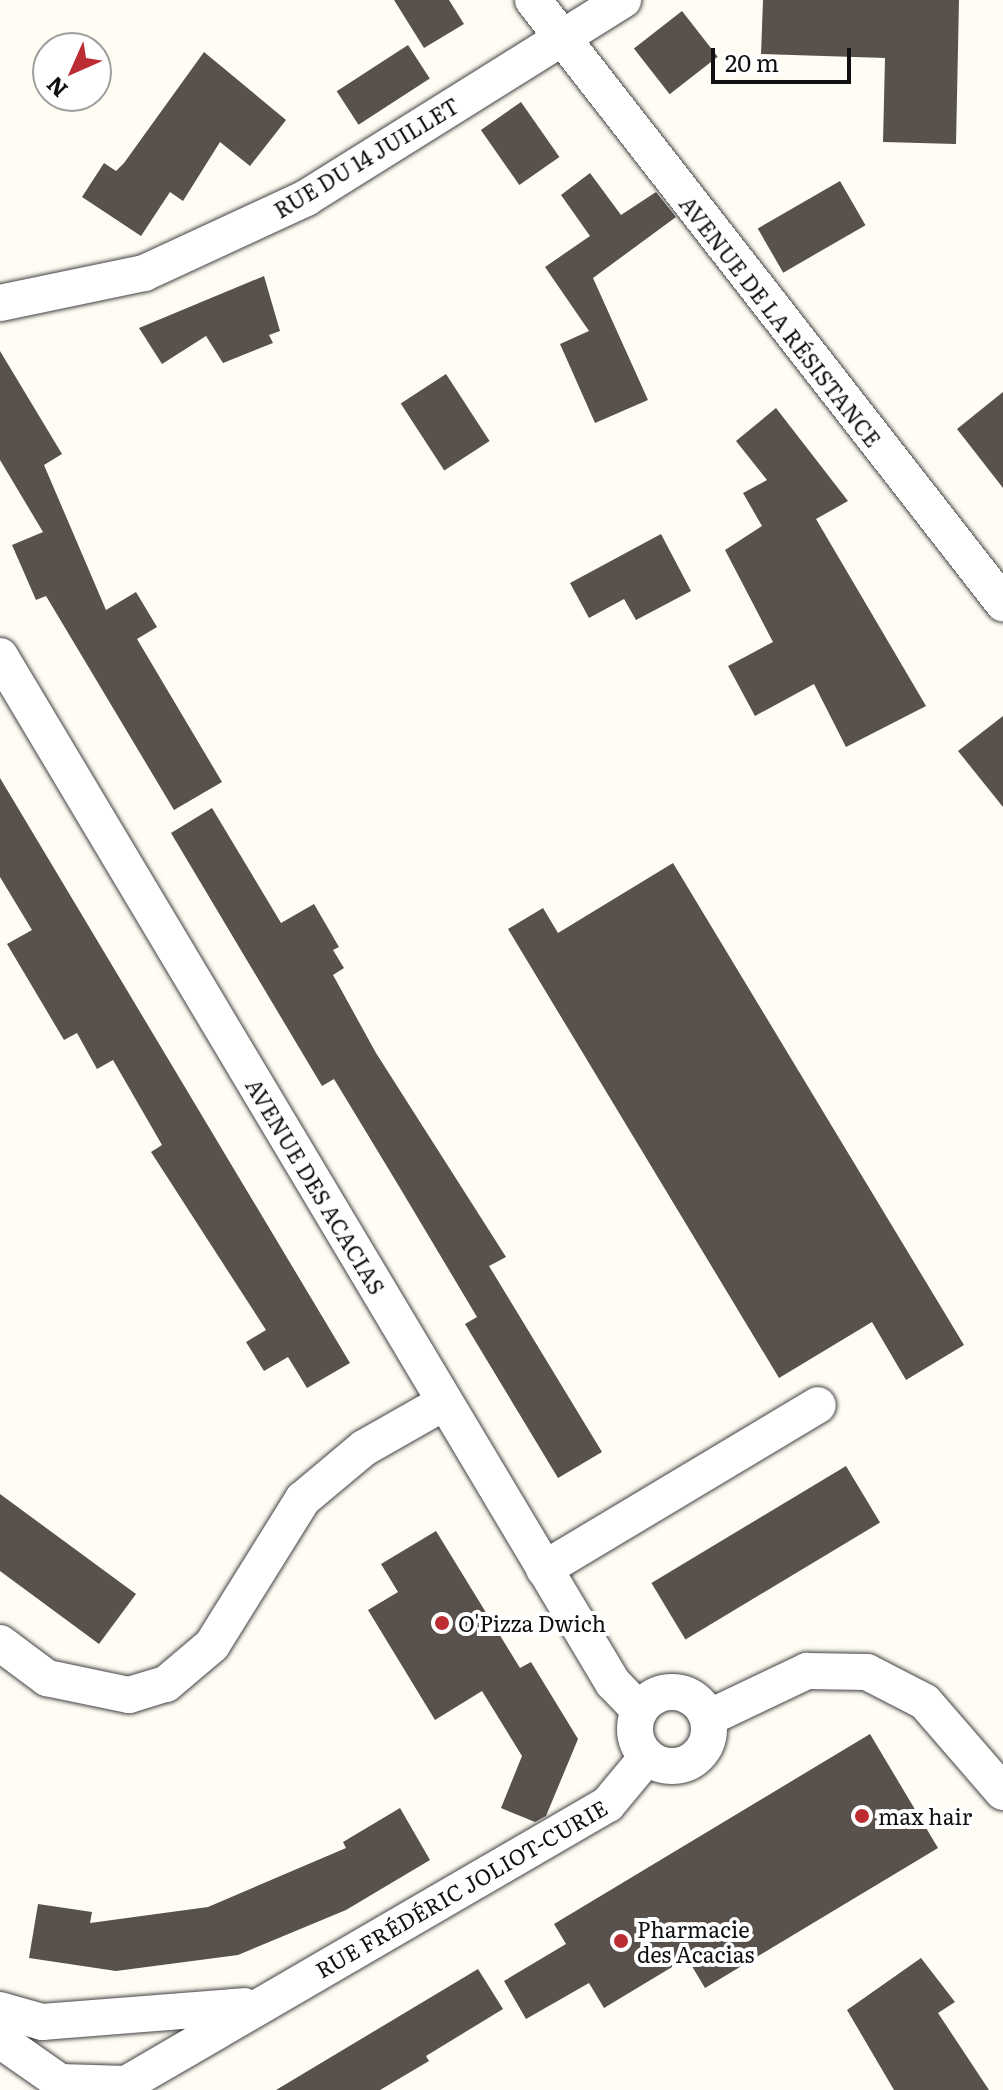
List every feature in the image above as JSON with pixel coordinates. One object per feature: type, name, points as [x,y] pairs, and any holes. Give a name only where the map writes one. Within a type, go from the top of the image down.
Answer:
[{"type":"street","name":"AVENUE DE LA RÉSISTANCE","points":[[533,0],[1003,603]]},
{"type":"street","name":"RUE DU 14 JUILLET","points":[[0,303],[144,273],[306,198],[623,0]]},
{"type":"street","name":"AVENUE DES ACACIAS","points":[[0,656],[613,1683],[639,1710]]},
{"type":"street","points":[[0,1643],[47,1678],[129,1695],[166,1684],[212,1645],[303,1499],[364,1448],[445,1402]]},
{"type":"street","points":[[544,1569],[818,1405]]},
{"type":"street","points":[[708,1718],[807,1671],[867,1672],[925,1702],[1003,1792]]},
{"type":"street","points":[[671,1691],[694,1698],[708,1718],[708,1741],[693,1760],[670,1767],[647,1757],[635,1735],[639,1710],[671,1691]]},
{"type":"street","name":"RUE FRÉDÉRIC JOLIOT-CURIE","points":[[0,2040],[60,2082],[126,2084],[608,1804],[647,1757]]},
{"type":"street","name":"RUE FRÉDÉRIC JOLIOT-CURIE","points":[[0,2010],[42,2022],[261,2004]]},
{"type":"building","points":[[394,0],[449,0],[464,24],[424,48]]},
{"type":"building","points":[[763,0],[959,0],[956,144],[883,142],[885,58],[761,54]]},
{"type":"building","points":[[682,11],[718,57],[670,94],[634,49]]},
{"type":"building","points":[[408,45],[430,79],[358,125],[337,91]]},
{"type":"building","points":[[204,52],[286,120],[250,166],[220,142],[183,201],[170,192],[141,236],[82,197],[104,163],[116,171],[124,163]]},
{"type":"building","points":[[521,102],[559,157],[519,185],[481,130]]},
{"type":"building","points":[[590,173],[621,215],[656,192],[676,217],[593,278],[648,400],[595,423],[560,344],[589,331],[545,267],[590,236],[561,195]]},
{"type":"building","points":[[840,181],[866,225],[783,273],[758,228]]},
{"type":"building","points":[[264,276],[280,331],[269,335],[273,343],[223,363],[206,336],[162,364],[139,328]]},
{"type":"building","points":[[0,351],[62,454],[44,465],[106,610],[136,592],[157,627],[137,639],[222,782],[174,810],[46,596],[36,600],[12,545],[43,532],[0,460]]},
{"type":"building","points":[[446,374],[490,441],[444,471],[401,403]]},
{"type":"building","points":[[1003,392],[1003,488],[957,429]]},
{"type":"building","points":[[776,408],[848,501],[816,519],[926,706],[846,747],[814,684],[755,716],[728,666],[773,642],[725,550],[762,526],[743,493],[767,480],[736,441]]},
{"type":"building","points":[[661,534],[691,591],[636,620],[624,599],[589,618],[570,583]]},
{"type":"building","points":[[1003,716],[1003,807],[958,751]]},
{"type":"building","points":[[0,778],[350,1363],[307,1388],[288,1357],[264,1371],[246,1342],[266,1330],[151,1152],[162,1145],[113,1060],[97,1069],[77,1033],[64,1040],[7,944],[32,930],[0,877]]},
{"type":"building","points":[[212,808],[281,923],[314,904],[339,947],[333,950],[344,968],[333,975],[376,1053],[506,1257],[489,1266],[602,1452],[558,1478],[465,1324],[477,1317],[400,1188],[334,1079],[322,1086],[171,833]]},
{"type":"building","points":[[673,863],[964,1345],[906,1380],[872,1322],[779,1378],[508,929],[543,908],[558,933]]},
{"type":"building","points":[[846,1466],[880,1523],[685,1639],[651,1583]]},
{"type":"building","points":[[0,1494],[136,1594],[99,1644],[0,1571]]},
{"type":"building","points":[[436,1531],[520,1668],[531,1662],[578,1739],[546,1816],[535,1822],[501,1808],[522,1756],[482,1691],[435,1720],[368,1610],[398,1592],[381,1564]]},
{"type":"building","points":[[870,1734],[938,1848],[705,1988],[687,1958],[604,2008],[589,1983],[526,2019],[504,1981],[566,1944],[554,1924]]},
{"type":"building","points":[[400,1808],[430,1860],[346,1910],[238,1955],[116,1971],[29,1958],[38,1904],[92,1912],[90,1923],[208,1907],[346,1848],[343,1842]]},
{"type":"building","points":[[921,1958],[955,2002],[938,2013],[989,2090],[894,2090],[847,2010]]},
{"type":"building","points":[[478,1969],[503,2009],[426,2056],[429,2061],[380,2090],[276,2090]]},
{"type":"place","name":"O'Pizza Dwich","points":[[442,1623]]},
{"type":"place","name":"max hair","points":[[862,1816]]},
{"type":"place","name":"Pharmacie des Acacias","points":[[621,1941]]}]
